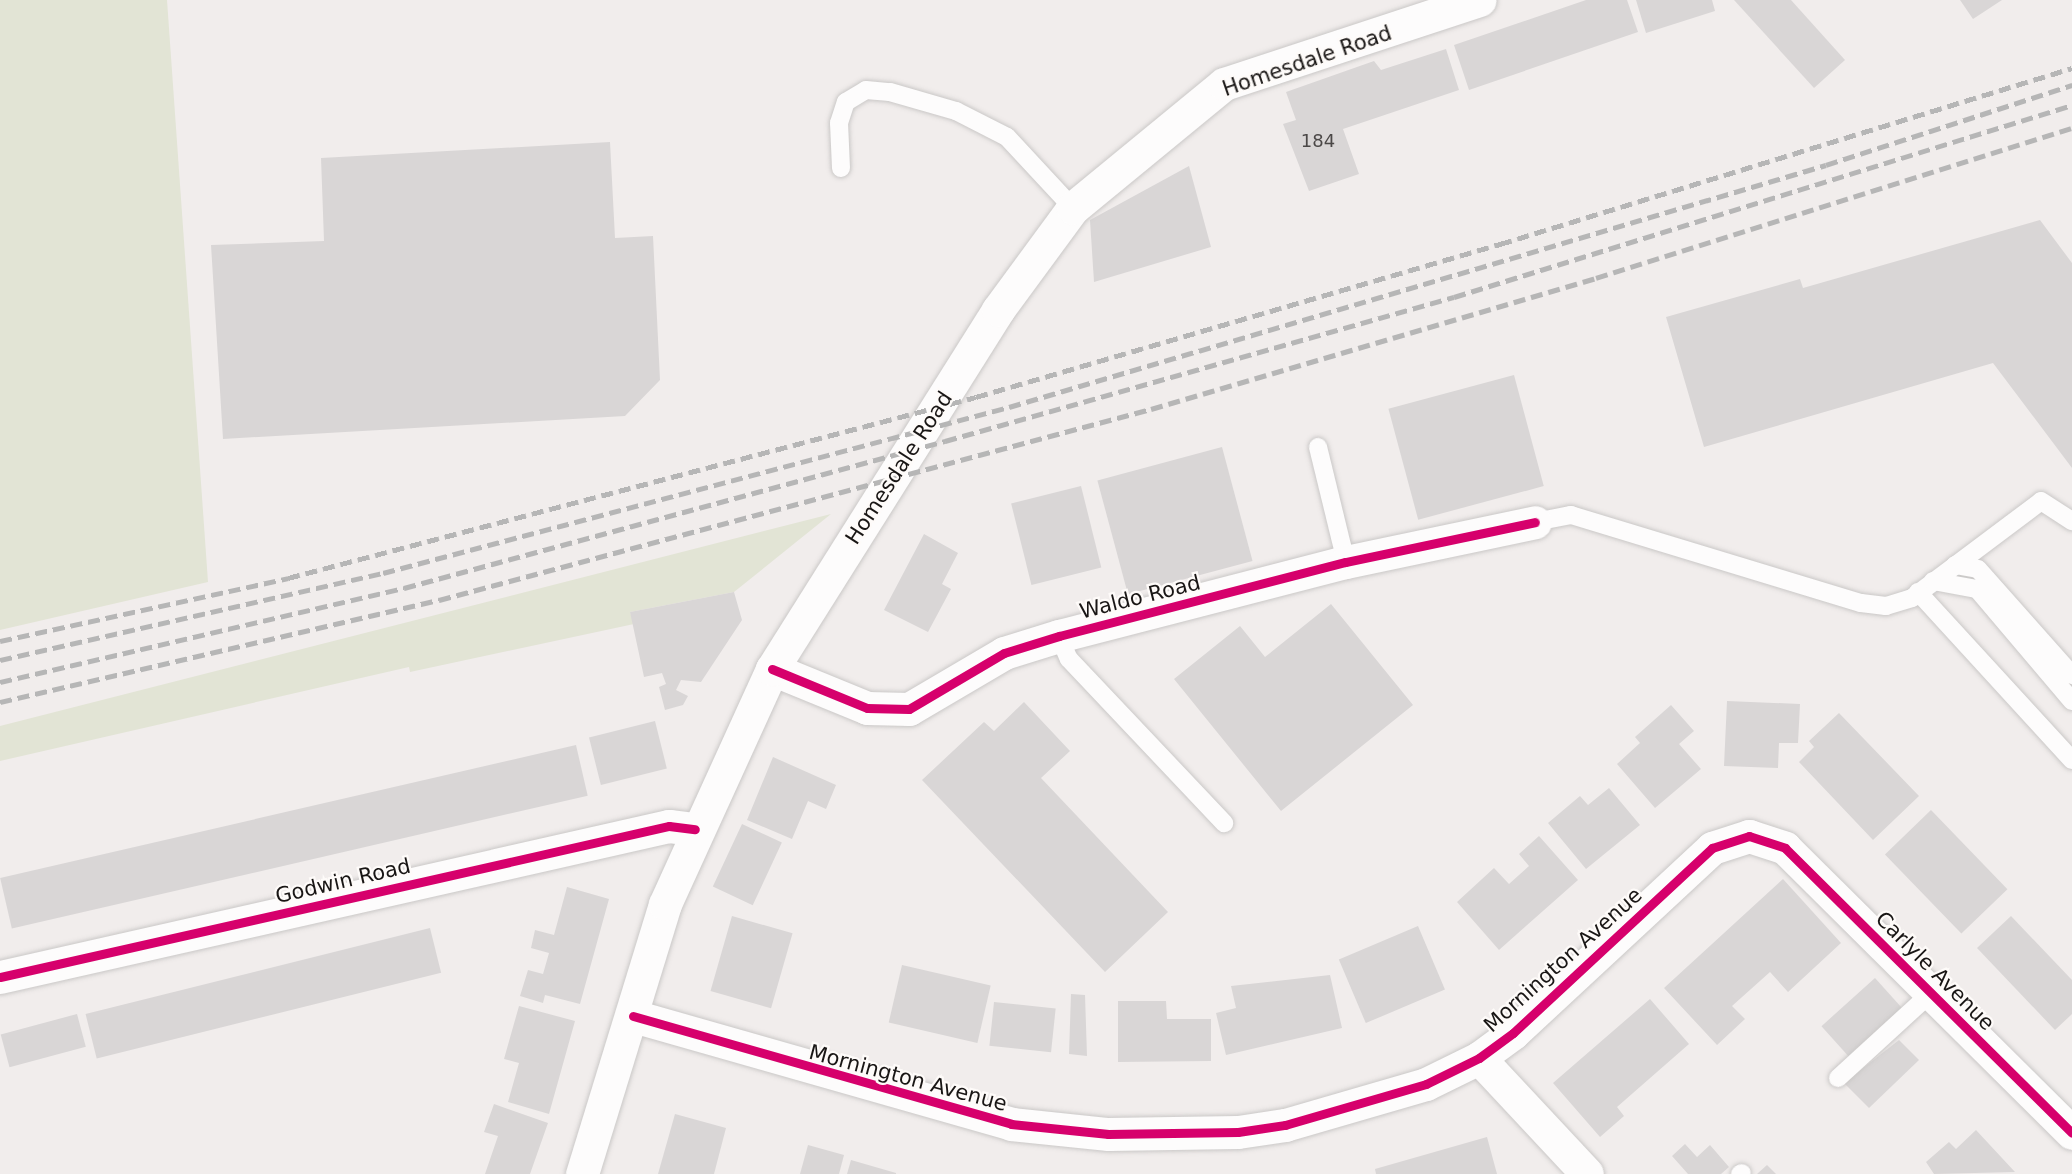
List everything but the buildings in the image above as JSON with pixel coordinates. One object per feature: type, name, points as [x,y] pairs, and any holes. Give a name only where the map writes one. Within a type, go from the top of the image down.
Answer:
[{"type":"street","name":"Homesdale Road","points":[[582,1174],[633,1016],[664,904],[695,829],[772,669],[998,310],[1073,208],[1224,84],[1480,0]]},
{"type":"street","name":"Waldo Road","points":[[772,669],[867,708],[909,709],[1004,653],[1059,636],[1346,562],[1535,522]]},
{"type":"street","name":"Godwin Road","points":[[0,977],[669,826],[695,829]]},
{"type":"street","name":"Mornington Avenue","points":[[633,1016],[1011,1124],[1108,1134],[1285,1125],[1426,1084],[1479,1058],[1513,1033],[1712,848],[1729,839],[1769,839]]},
{"type":"street","name":"Carlyle Avenue","points":[[1769,839],[1785,848],[2072,1133]]},
{"type":"street","points":[[1479,1058],[1587,1174]]},
{"type":"lane","points":[[841,168],[839,123],[846,102],[866,90],[890,92],[956,111],[1007,137],[1073,208]]},
{"type":"lane","points":[[1318,447],[1346,562]]},
{"type":"lane","points":[[1535,522],[1571,515],[1861,603],[1886,606],[1918,592],[2041,501],[2072,521]]},
{"type":"lane","points":[[1955,566],[1978,569],[2072,675]]},
{"type":"lane","points":[[1933,581],[1977,589],[2072,701]]},
{"type":"lane","points":[[1918,592],[2072,760]]},
{"type":"lane","points":[[1059,636],[1069,659],[1224,823]]},
{"type":"lane","points":[[1838,1077],[1931,993]]},
{"type":"shaded area","points":[[0,0],[167,0],[208,582],[0,630]]},
{"type":"shaded area","points":[[831,514],[734,592],[630,612],[634,624],[410,672],[409,667],[0,761],[0,726]]},
{"type":"railway","points":[[0,641],[288,578],[976,397],[1500,244],[2072,68]]},
{"type":"railway","points":[[0,660],[383,573],[1009,407],[1826,165],[2072,85]]},
{"type":"railway","points":[[0,682],[404,588],[945,441],[1454,297],[2072,105]]},
{"type":"railway","points":[[0,702],[439,600],[1151,409],[1596,278],[2072,128]]},
{"type":"cycle path","points":[[772,669],[867,708],[909,709],[1004,653],[1059,636],[1346,562],[1535,522]]},
{"type":"cycle path","points":[[0,977],[669,826],[695,829]]},
{"type":"cycle path","points":[[633,1016],[1011,1124],[1108,1134],[1238,1132],[1285,1125],[1426,1084],[1479,1058],[1513,1033],[1712,848],[1749,836],[1785,848],[2072,1133]]}]
